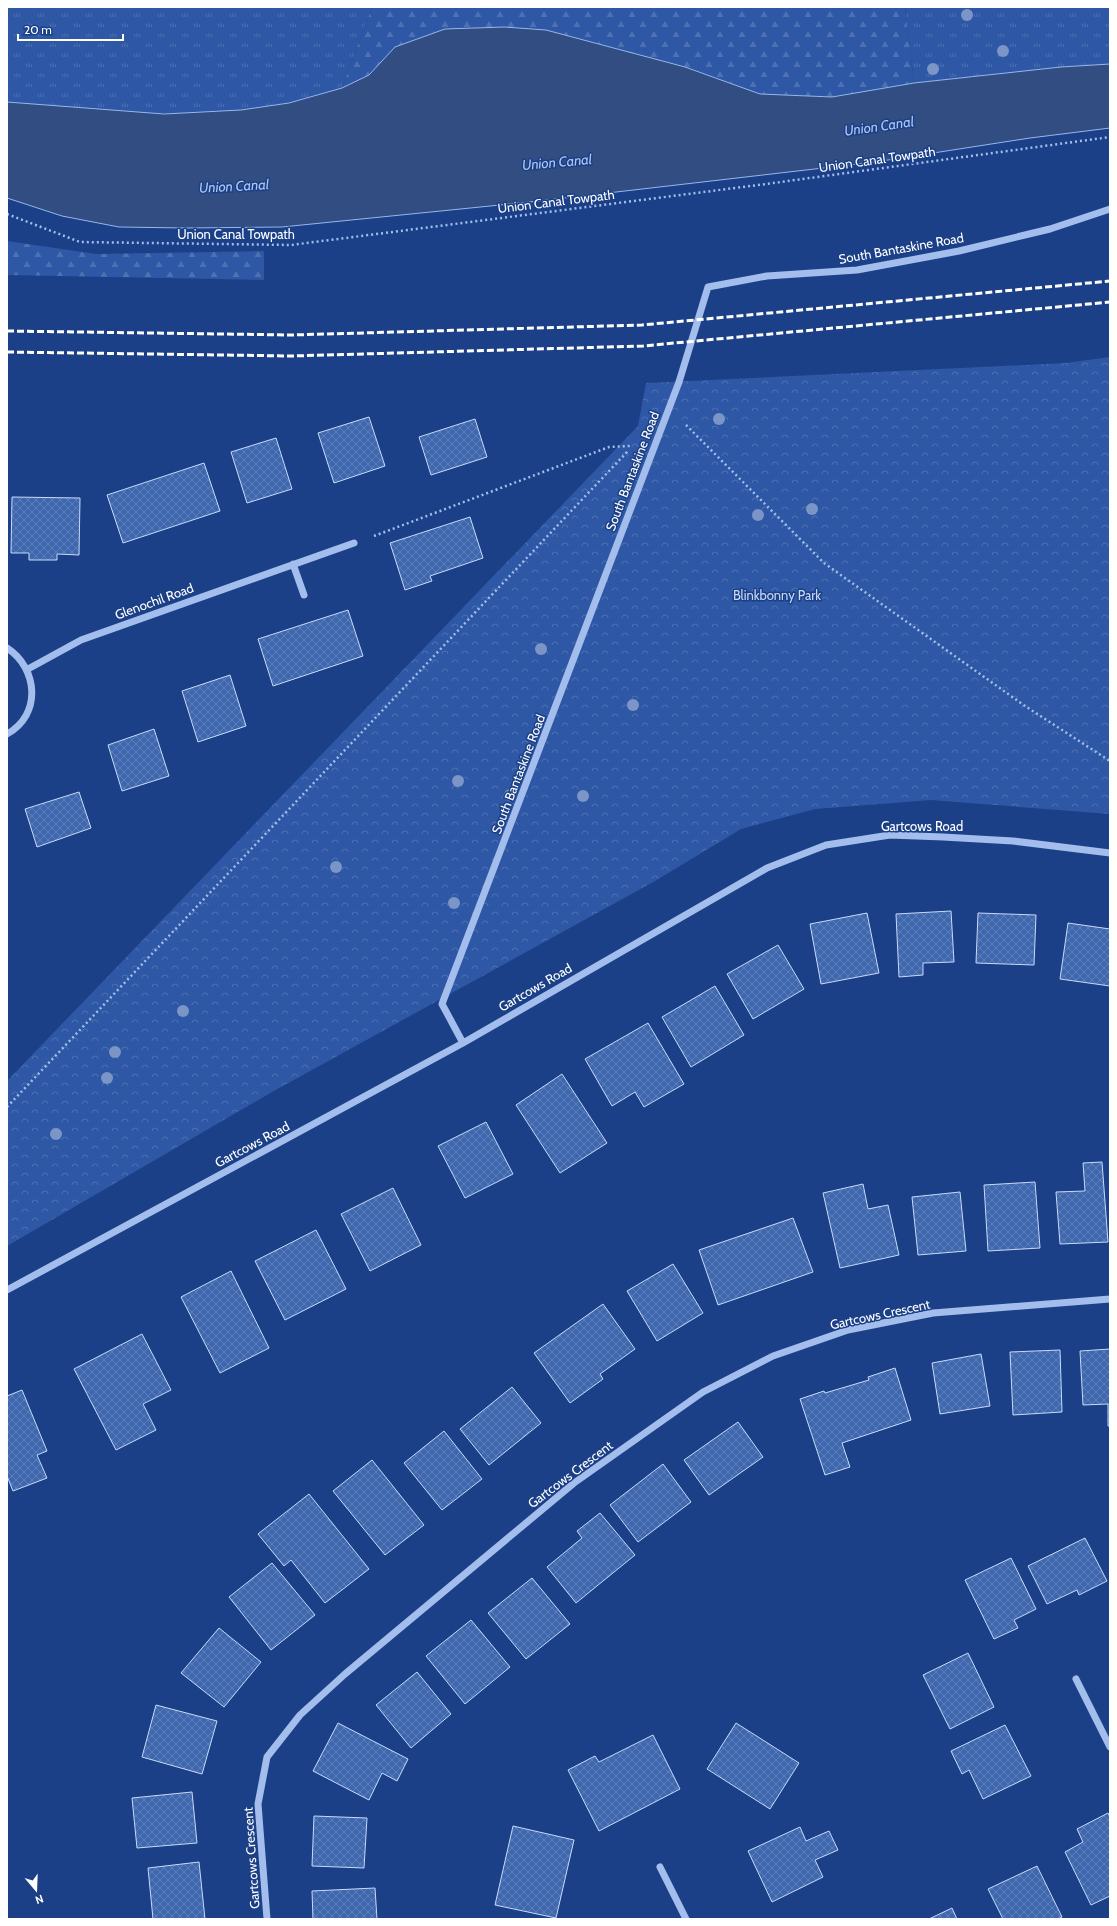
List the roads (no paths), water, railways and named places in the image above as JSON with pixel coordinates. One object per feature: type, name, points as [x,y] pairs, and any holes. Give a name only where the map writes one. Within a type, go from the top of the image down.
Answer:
[{"type":"street","name":"South Bantaskine Road","points":[[463,1043],[442,1004],[679,382],[708,287],[767,276],[857,270],[959,251],[1050,229],[1110,210]]},
{"type":"street","name":"Glenochil Road","points":[[28,669],[81,640],[354,543]]},
{"type":"street","points":[[293,564],[304,595]]},
{"type":"street","points":[[7,648],[16,654],[28,669],[32,686],[31,703],[24,719],[13,731],[7,734]]},
{"type":"street","name":"Gartcows Road","points":[[7,1290],[463,1043],[767,868],[826,845],[890,835],[942,836],[1013,841],[1110,853]]},
{"type":"street","name":"Gartcows Crescent","points":[[267,1919],[258,1804],[267,1758],[300,1715],[345,1674],[574,1484],[703,1392],[773,1356],[848,1330],[933,1314],[1110,1299]]},
{"type":"street","points":[[1076,1679],[1110,1747]]},
{"type":"street","points":[[660,1867],[686,1919]]},
{"type":"water","name":"Union Canal","points":[[504,27],[546,30],[685,67],[760,94],[832,97],[914,83],[1061,67],[1110,64],[1110,128],[1030,138],[875,162],[530,202],[282,227],[119,227],[62,216],[7,198],[7,102],[164,114],[241,110],[289,103],[342,88],[369,75],[395,47],[445,29]]},
{"type":"railway","points":[[7,331],[292,335],[642,325],[1110,281]]},
{"type":"railway","points":[[7,352],[292,356],[643,346],[1110,302]]},
{"type":"park label","name":"Blinkbonny Park","points":[[777,595]]}]
